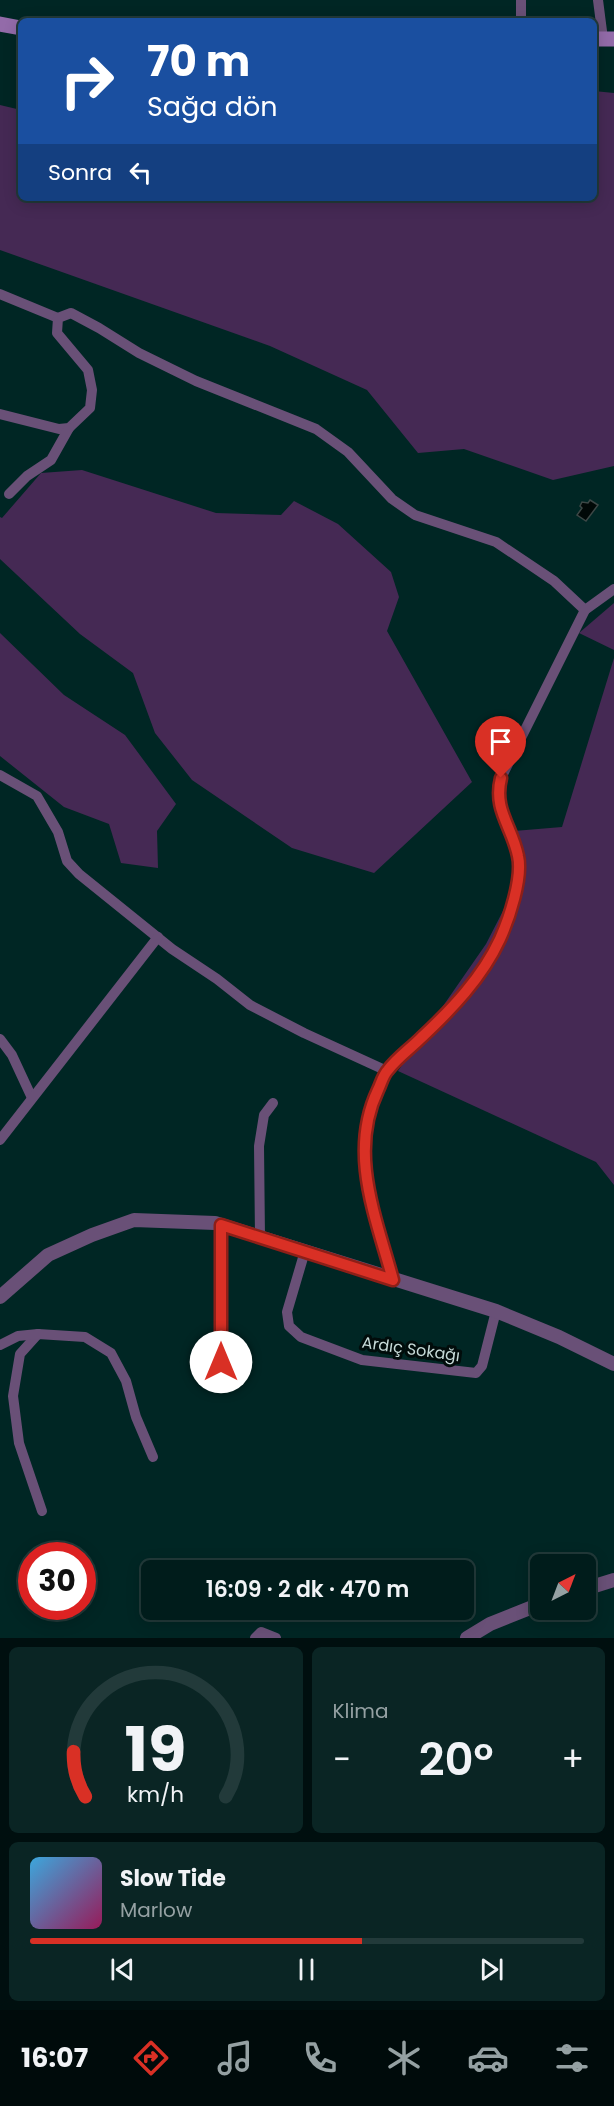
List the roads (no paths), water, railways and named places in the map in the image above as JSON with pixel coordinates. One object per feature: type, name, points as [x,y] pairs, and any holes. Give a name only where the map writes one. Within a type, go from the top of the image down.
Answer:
[{"type":"main road","points":[[0,24],[18,27]]},
{"type":"street","points":[[520,0],[521,18]]},
{"type":"street","points":[[598,0],[604,39]]},
{"type":"street","points":[[0,294],[58,318],[70,313],[139,353],[196,381],[316,429],[348,452],[392,500],[415,515],[496,542],[554,581],[585,610]]},
{"type":"street","points":[[9,494],[27,476],[51,460],[69,428],[90,408],[92,390],[88,369],[57,333],[58,318]]},
{"type":"street","points":[[0,414],[59,429],[69,428]]},
{"type":"street","points":[[393,1280],[367,1185],[363,1154],[365,1127],[387,1071],[448,1012],[478,976],[500,939],[513,902],[520,869],[518,855],[500,806],[498,792],[501,778],[585,610],[614,589]]},
{"type":"street","points":[[0,775],[37,796],[58,832],[67,861],[79,874],[158,937],[250,1005],[387,1071]]},
{"type":"street","points":[[0,1140],[158,937]]},
{"type":"street","points":[[0,1039],[12,1055],[32,1098]]},
{"type":"street","points":[[260,1238],[259,1146],[264,1115],[273,1103]]},
{"type":"street","points":[[0,1298],[48,1255],[92,1235],[134,1220],[214,1223],[496,1311],[559,1337],[614,1364]]},
{"type":"street","points":[[221,1225],[221,1384]]},
{"type":"street","name":"Ardıç Sokağı","points":[[305,1251],[287,1312],[289,1326],[301,1337],[362,1360],[476,1373],[482,1366],[496,1311]]},
{"type":"street","points":[[0,1345],[18,1336],[38,1334],[85,1337],[111,1353],[126,1381],[136,1417],[153,1457]]},
{"type":"street","points":[[38,1334],[20,1354],[13,1396],[19,1443],[42,1511]]},
{"type":"street","points":[[596,1586],[614,1580]]},
{"type":"street","points":[[467,1638],[490,1624],[530,1609]]},
{"type":"street","points":[[255,1638],[261,1632],[276,1638]]}]
